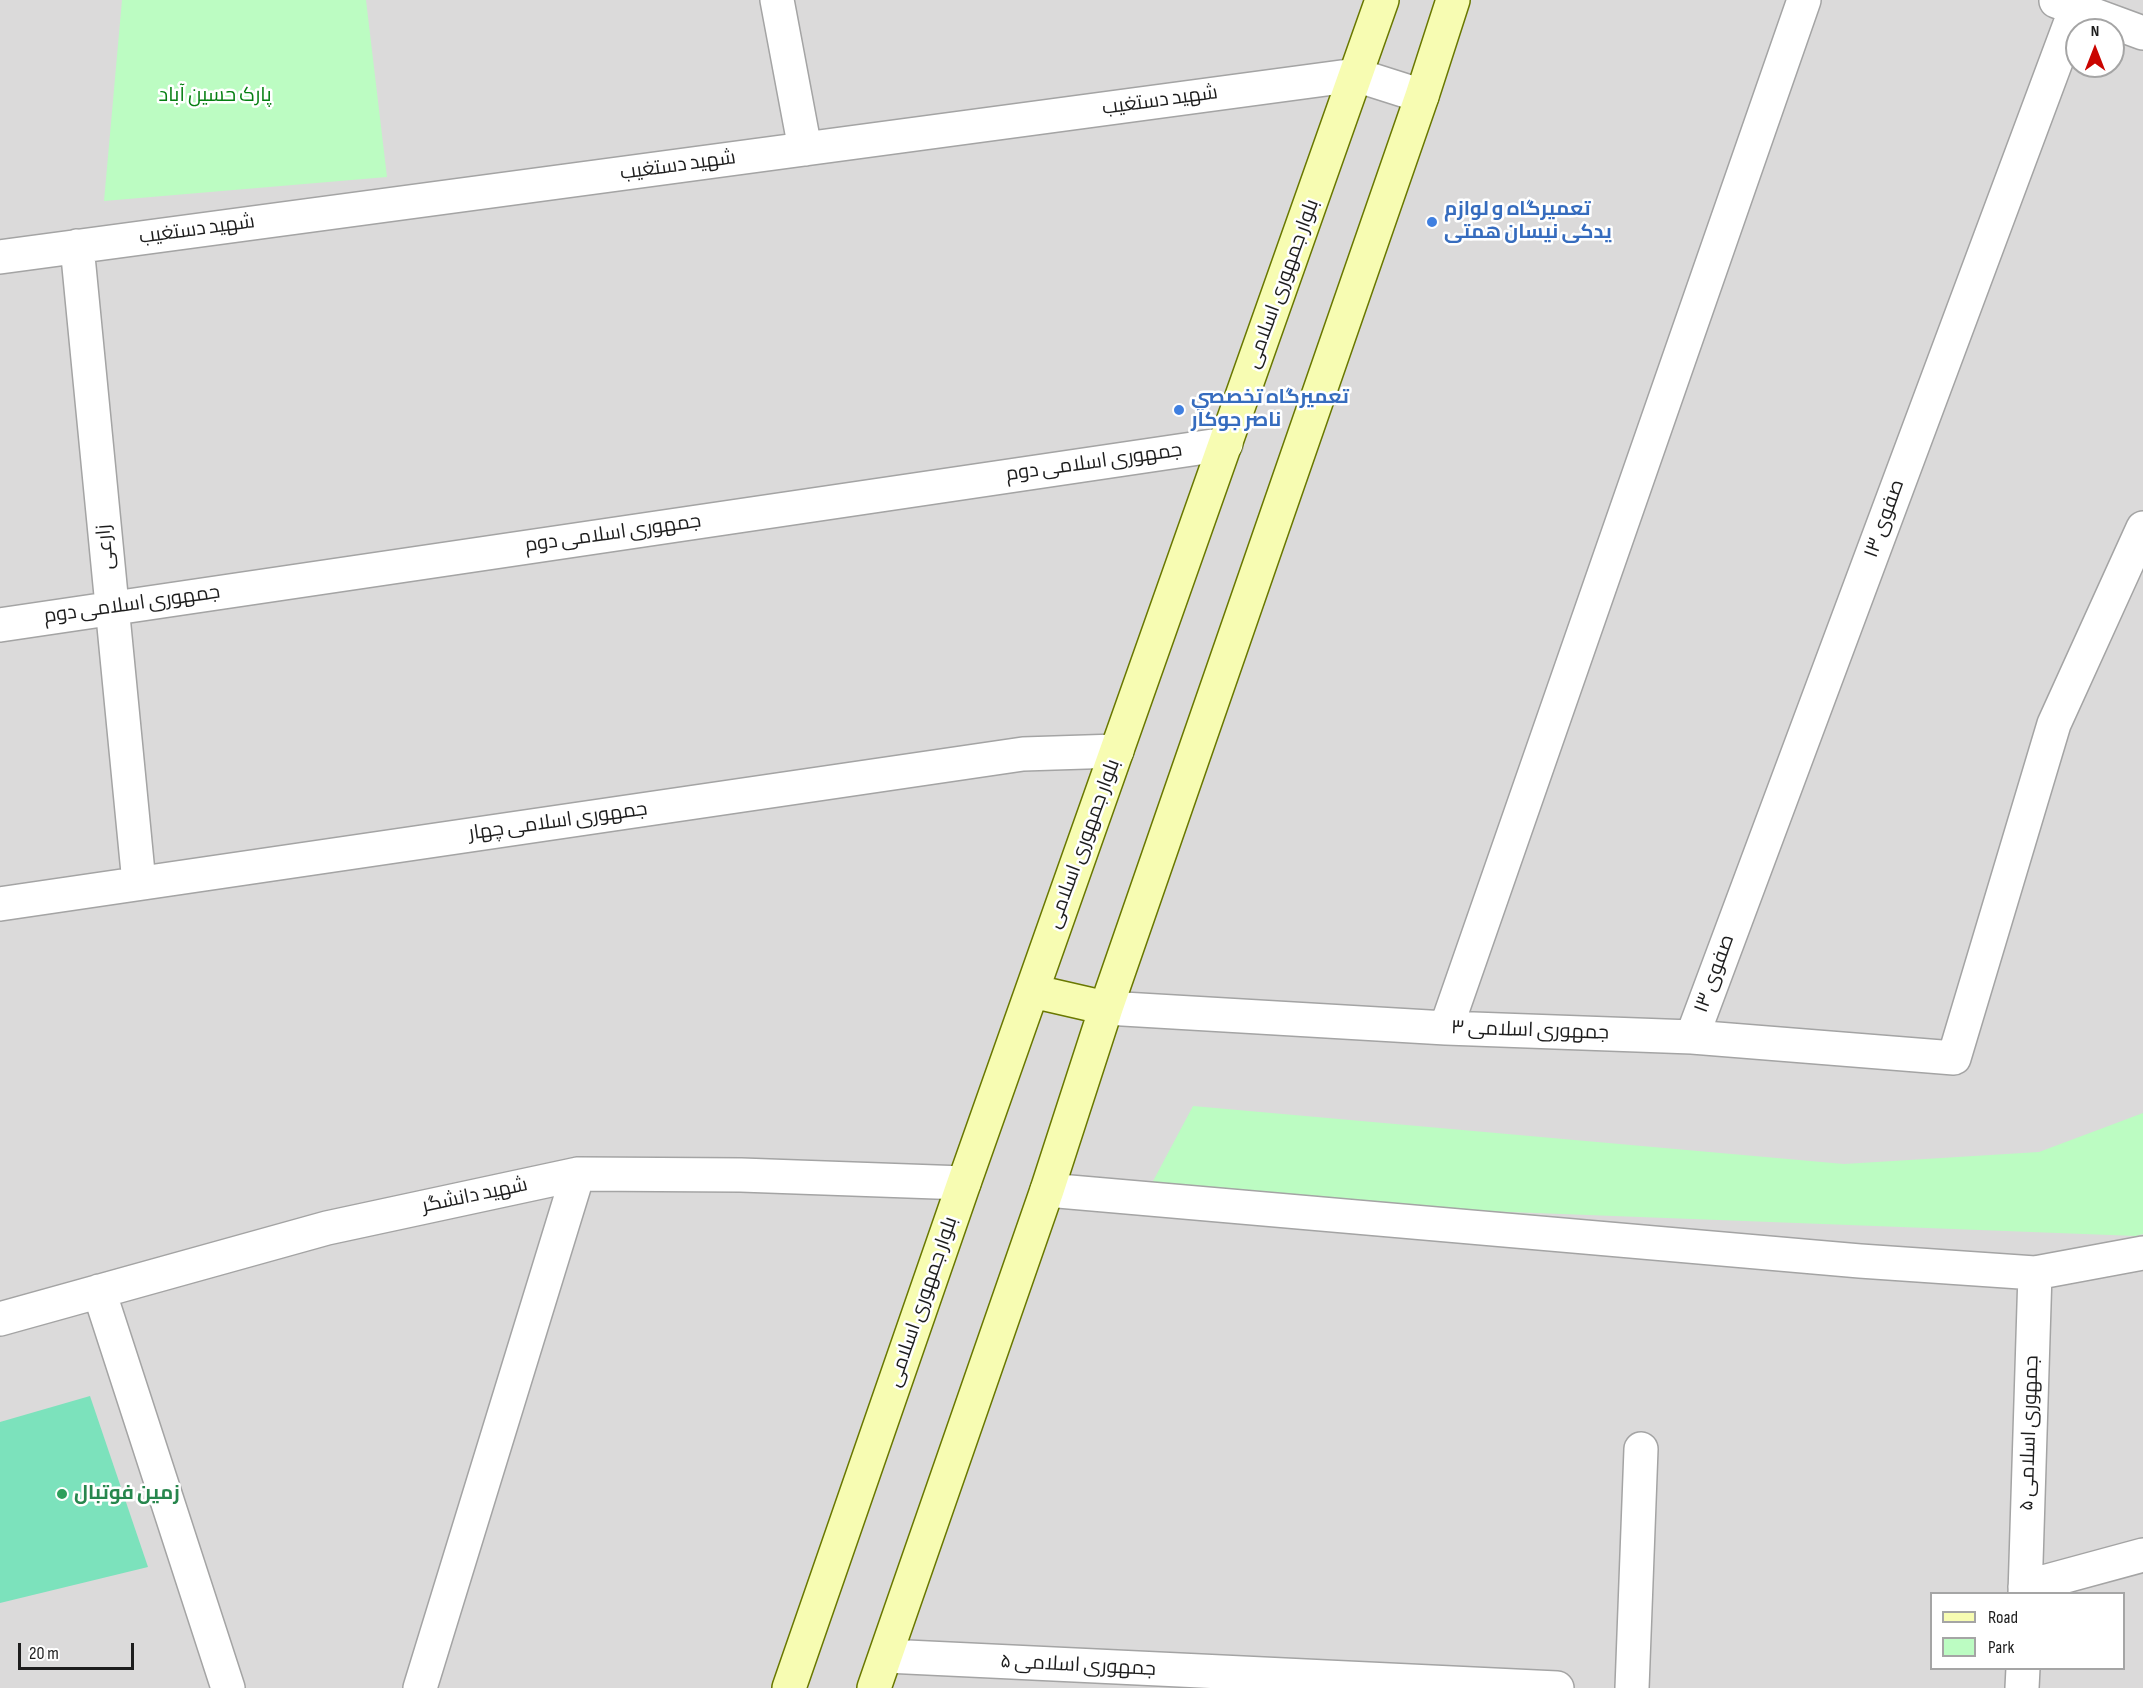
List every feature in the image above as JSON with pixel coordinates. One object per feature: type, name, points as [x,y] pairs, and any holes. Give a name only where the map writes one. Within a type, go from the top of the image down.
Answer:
[{"type":"main road","name":"بلوار جمهوری اسلامی","points":[[789,1688],[964,1183],[1382,0]]},
{"type":"main road","points":[[874,1688],[1047,1190],[1106,1008],[1422,96],[1453,0]]},
{"type":"main road","points":[[1032,991],[1106,1008]]},
{"type":"street","points":[[777,0],[805,149]]},
{"type":"street","points":[[1446,1028],[1804,0]]},
{"type":"street","points":[[2070,3],[2143,33]]},
{"type":"street","name":"صفوی ۱۳","points":[[1692,1037],[2070,3]]},
{"type":"street","points":[[1356,75],[1422,96]]},
{"type":"street","name":"شهید دستغیب","points":[[0,257],[1356,75]]},
{"type":"street","name":"زارعی","points":[[78,246],[139,884]]},
{"type":"street","name":"جمهوری اسلامی دوم","points":[[0,625],[1226,444]]},
{"type":"street","name":"جمهوری اسلامی ۳","points":[[1106,1008],[1446,1028],[1692,1037],[1954,1058],[2054,724],[2143,528]]},
{"type":"street","name":"جمهوری اسلامی چهار","points":[[0,904],[1023,754],[1118,751]]},
{"type":"street","points":[[420,1688],[578,1174]]},
{"type":"street","name":"شهید دانشگر","points":[[0,1319],[327,1227],[578,1174],[741,1175],[964,1183]]},
{"type":"street","points":[[1047,1190],[1860,1261],[2034,1273],[2143,1253]]},
{"type":"street","name":"جمهوری اسلامی ۵","points":[[2025,1590],[2034,1273]]},
{"type":"street","points":[[99,1291],[228,1688]]},
{"type":"street","points":[[1632,1688],[1641,1449]]},
{"type":"street","points":[[2025,1590],[2143,1555]]},
{"type":"street","name":"جمهوری اسلامی ۵","points":[[886,1656],[1229,1681],[1557,1688]]},
{"type":"street","points":[[2022,1688],[2023,1670]]},
{"type":"shaded area","points":[[0,0],[2143,0],[2143,1688],[0,1688]]},
{"type":"green space","name":"پارک حسین آباد","points":[[122,0],[366,0],[387,177],[104,201]]},
{"type":"green space","points":[[1193,1106],[1844,1164],[2039,1152],[2143,1113],[2143,1234],[2136,1236],[1144,1198]]},
{"type":"green space","name":"زمین فوتبال","points":[[90,1396],[148,1567],[0,1603],[0,1422]]},
{"type":"place","name":"تعمیرگاه و لوازم یدکی نیسان همتی","points":[[1432,222]]},
{"type":"place","name":"تعميرگاه تخصصي ناصر جوكار","points":[[1179,410]]},
{"type":"place","name":"زمین فوتبال","points":[[62,1494]]}]
